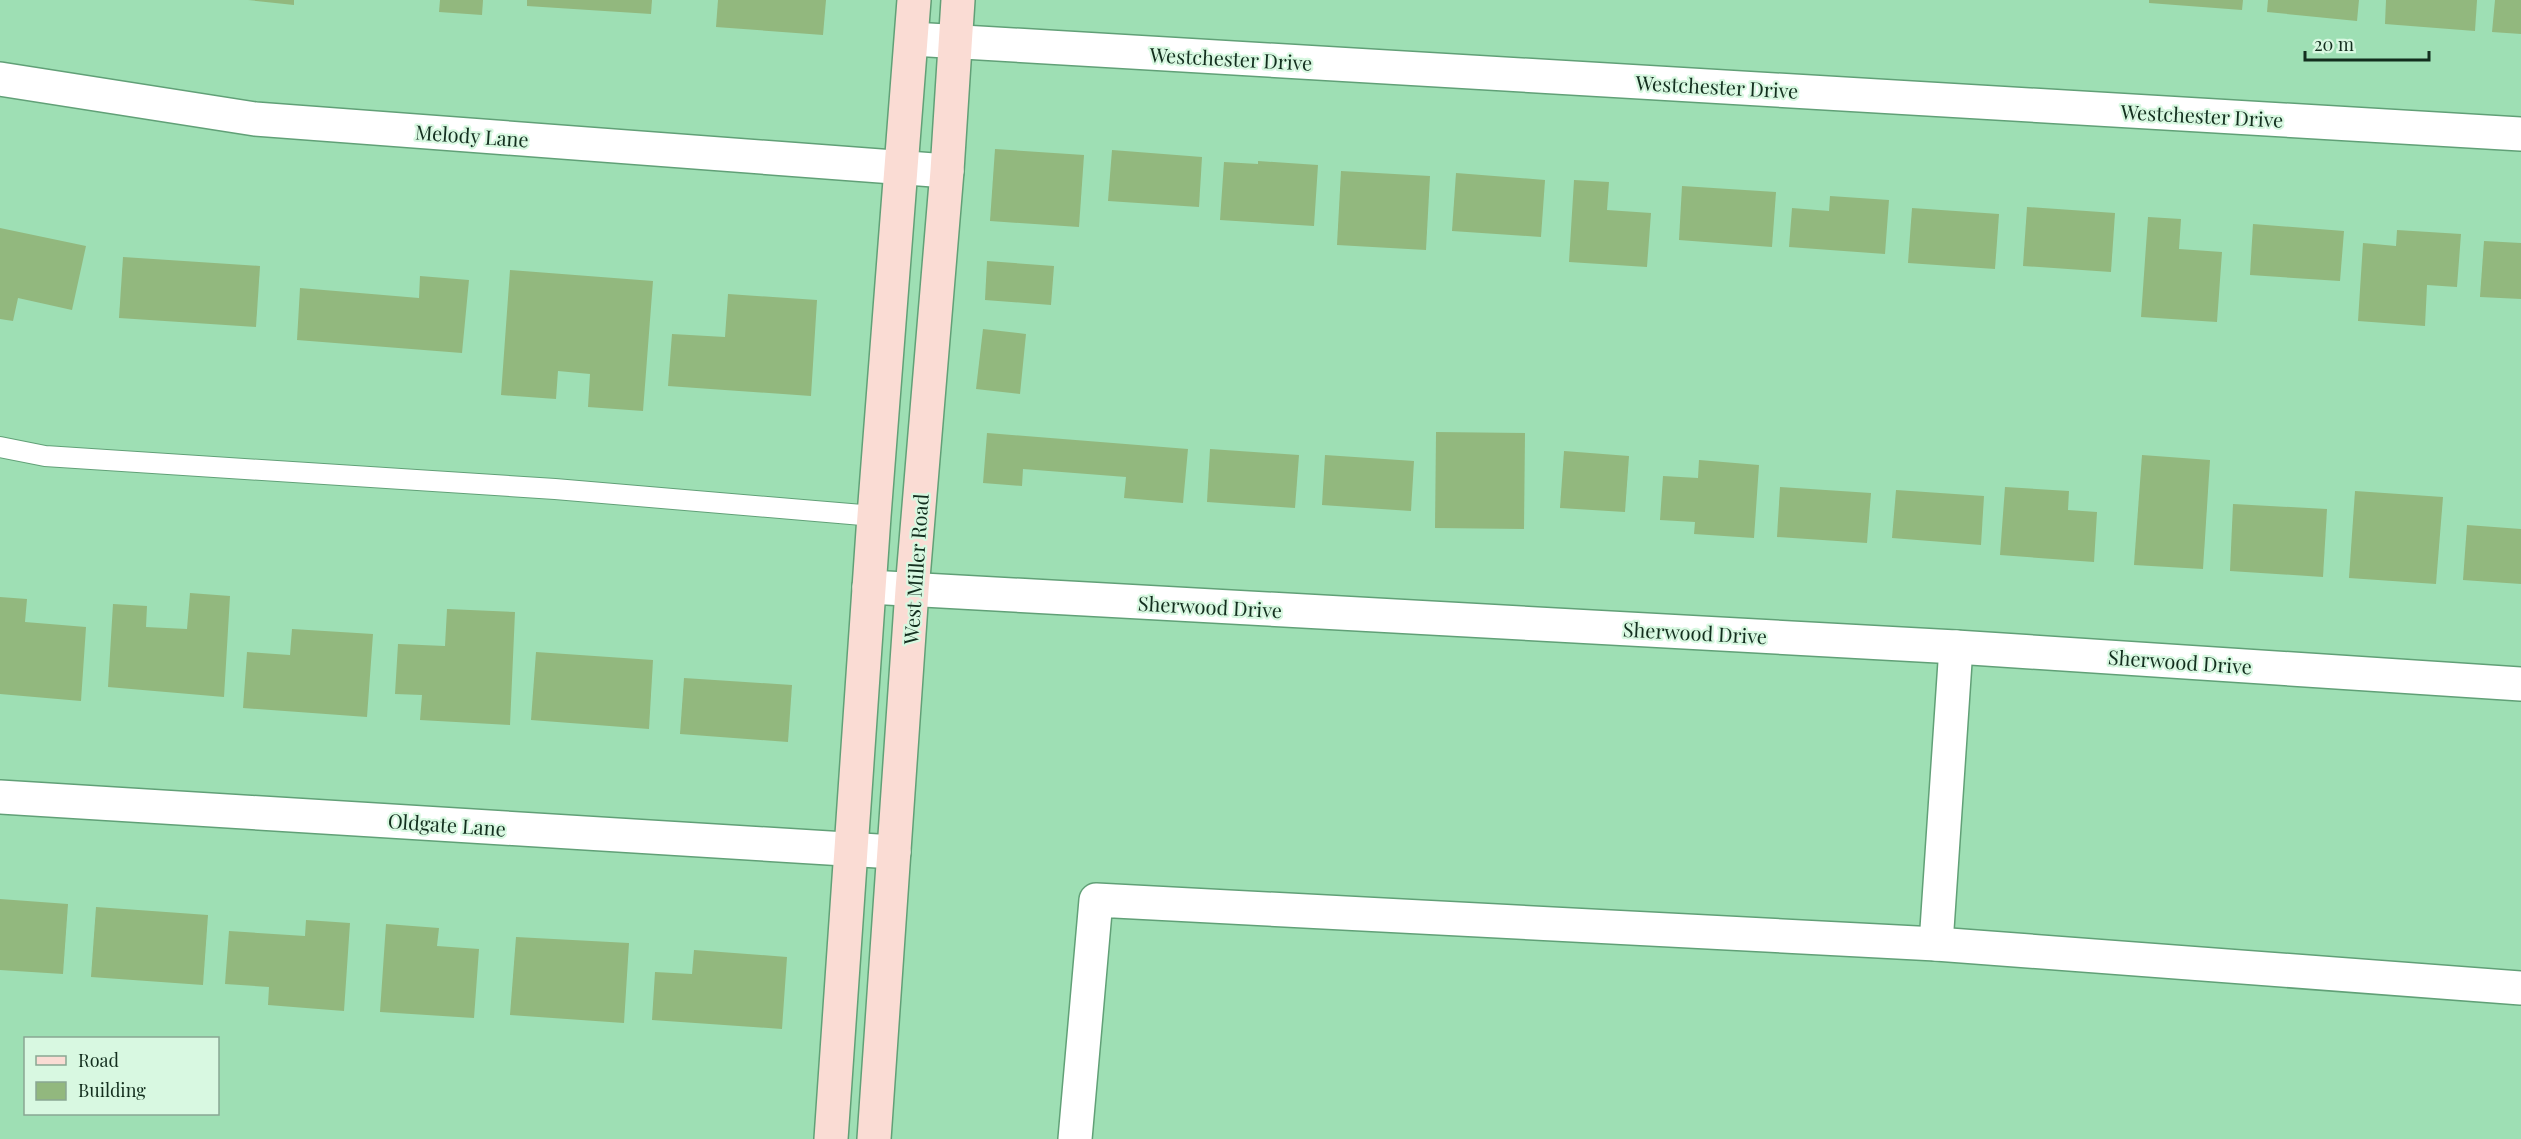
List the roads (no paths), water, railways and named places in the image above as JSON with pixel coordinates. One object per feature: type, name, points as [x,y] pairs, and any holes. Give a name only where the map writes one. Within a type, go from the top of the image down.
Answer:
[{"type":"main road","points":[[831,1139],[874,516],[914,0]]},
{"type":"main road","name":"West Miller Road","points":[[874,1139],[912,590],[947,171],[958,0]]},
{"type":"street","name":"Westchester Drive","points":[[912,39],[2521,134]]},
{"type":"street","name":"Melody Lane","points":[[0,79],[255,119],[947,171]]},
{"type":"street","name":"Sherwood Drive","points":[[869,587],[1956,647],[2521,684]]},
{"type":"street","points":[[1936,944],[1956,647]]},
{"type":"street","name":"Oldgate Lane","points":[[0,797],[894,852]]},
{"type":"street","points":[[1075,1139],[1096,900],[1936,944],[2521,988]]},
{"type":"lane","points":[[0,447],[45,456],[555,489],[874,516]]}]
